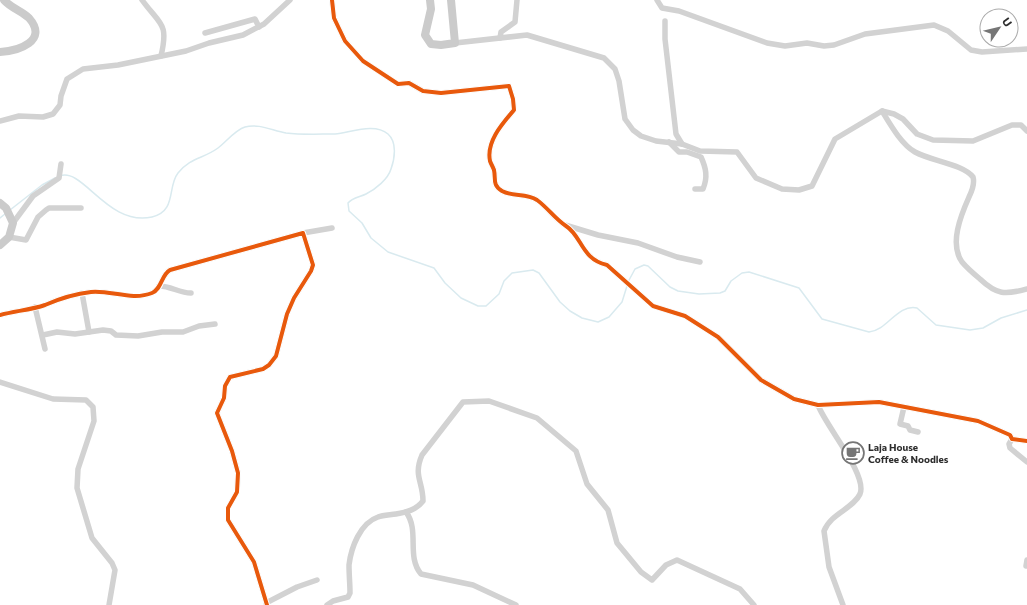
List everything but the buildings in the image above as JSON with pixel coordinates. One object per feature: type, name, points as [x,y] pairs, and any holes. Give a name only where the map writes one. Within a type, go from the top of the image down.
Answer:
[{"type":"street","points":[[0,52],[23,48],[30,43],[35,33],[33,23],[28,17],[4,0]]},
{"type":"street","points":[[142,0],[163,24],[164,45],[161,56]]},
{"type":"street","points":[[0,121],[19,116],[43,117],[53,114],[60,105],[61,96],[67,79],[83,69],[118,65],[161,56],[243,35],[259,27],[290,0]]},
{"type":"street","points":[[332,0],[332,10],[336,26],[354,52],[368,65],[400,84],[410,83],[426,92],[441,93],[509,86],[514,98],[514,110],[500,126],[490,151],[490,161],[494,171],[494,184],[507,192],[526,196],[538,201],[569,229],[586,252],[601,264],[607,265],[653,306],[685,316],[718,338],[755,376],[768,385],[794,399],[818,405],[879,402],[978,421],[1010,435],[1012,439],[1027,441]]},
{"type":"street","points":[[430,0],[431,9],[425,32],[426,38],[434,45],[527,35],[604,58],[615,69],[619,81],[625,119],[633,130],[642,136],[656,141],[682,144],[700,151],[737,152],[756,178],[782,189],[799,190],[812,186],[835,139],[882,111],[894,114],[903,119],[917,134],[932,140],[973,142],[1012,125],[1021,125],[1027,131]]},
{"type":"street","points":[[451,0],[455,43]]},
{"type":"street","points":[[500,38],[501,32],[515,22],[517,0]]},
{"type":"street","points":[[657,0],[662,8],[678,11],[767,43],[785,46],[807,43],[824,46],[834,45],[865,34],[934,25],[948,31],[971,50],[982,52],[1027,49]]},
{"type":"street","points":[[205,33],[255,19],[259,27]]},
{"type":"street","points":[[665,20],[665,39],[676,134],[682,144]]},
{"type":"street","points":[[882,111],[907,145],[914,151],[932,160],[962,169],[973,177],[974,182],[972,191],[965,206],[957,233],[957,249],[962,262],[988,286],[997,292],[1012,292],[1027,288]]},
{"type":"street","points":[[669,142],[679,152],[687,152],[701,157],[705,167],[706,178],[703,189],[695,189]]},
{"type":"street","points":[[0,245],[9,237],[13,222],[33,196],[59,178],[61,164]]},
{"type":"street","points":[[0,203],[6,208],[13,222]]},
{"type":"street","points":[[9,237],[26,240],[38,217],[49,208],[81,208]]},
{"type":"street","points":[[562,224],[573,226],[598,235],[638,243],[677,257],[700,262]]},
{"type":"street","points":[[0,315],[35,307],[63,296],[82,293],[101,291],[126,295],[142,295],[152,293],[159,286],[164,275],[170,270],[303,233],[332,228]]},
{"type":"street","points":[[303,233],[313,265],[311,271],[294,298],[287,314],[276,356],[269,366],[263,369],[230,377],[225,386],[224,398],[217,409],[218,419],[236,461],[239,482],[237,492],[228,508],[228,520],[254,562],[267,604],[297,587],[317,580]]},
{"type":"street","points":[[159,286],[168,287],[184,293],[191,293]]},
{"type":"street","points":[[82,293],[89,332]]},
{"type":"street","points":[[35,307],[45,349]]},
{"type":"street","points":[[43,336],[57,332],[75,334],[107,330],[116,335],[138,336],[162,332],[183,332],[199,326],[215,324]]},
{"type":"street","points":[[0,382],[53,399],[86,400],[93,407],[94,421],[78,469],[77,488],[92,538],[112,563],[115,570],[109,605]]},
{"type":"street","points":[[327,605],[333,601],[348,597],[350,593],[349,565],[359,534],[367,522],[378,517],[406,512],[418,506],[422,501],[417,474],[418,464],[422,455],[463,402],[489,401],[537,418],[576,451],[587,484],[608,510],[617,543],[641,572],[652,580],[666,566],[677,560],[740,589],[754,605]]},
{"type":"street","points":[[818,405],[824,418],[848,455],[861,484],[860,493],[857,499],[833,518],[824,532],[829,567],[843,605]]},
{"type":"street","points":[[904,407],[900,424],[908,426],[911,430],[918,432]]},
{"type":"street","points":[[1012,439],[1009,444],[1010,448],[1027,462]]},
{"type":"street","points":[[406,512],[414,530],[414,557],[417,569],[421,574],[473,586],[516,605]]},
{"type":"waterway","points":[[60,176],[69,176],[78,180],[122,214],[136,218],[152,217],[165,210],[175,179],[183,168],[192,161],[213,152],[234,133],[245,127],[255,126],[286,133],[304,134],[335,134],[369,128],[376,129],[388,134],[393,141],[394,155],[391,169],[378,187],[350,201],[348,203],[349,211],[362,223],[371,238],[388,252],[434,268],[445,283],[461,298],[478,306],[486,306],[499,294],[504,281],[512,273],[533,270],[539,273],[560,302],[570,311],[582,318],[598,322],[609,317],[622,302],[627,286]]},
{"type":"waterway","points":[[10,210],[42,185],[55,178]]},
{"type":"waterway","points":[[0,218],[5,214]]},
{"type":"waterway","points":[[628,282],[635,269],[644,265],[648,266],[670,287],[678,291],[699,294],[720,293],[725,291],[731,281],[742,273],[749,272],[799,288],[822,319],[869,332],[882,327],[898,313],[910,308],[917,308],[936,325],[970,330],[983,328],[1001,318],[1027,310]]},
{"type":"cycle path","points":[[332,0],[334,18],[345,41],[363,61],[398,84],[409,83],[423,91],[441,93],[509,86],[513,99],[514,110],[496,134],[490,147],[489,154],[494,170],[495,182],[499,189],[506,193],[528,196],[537,200],[576,235],[587,253],[592,258],[607,265],[653,306],[685,316],[718,337],[761,380],[794,399],[818,405],[879,402],[978,421],[1010,435],[1012,439],[1027,441]]},
{"type":"cycle path","points":[[0,315],[40,307],[67,297],[91,292],[106,292],[129,296],[152,293],[158,288],[165,275],[170,270],[303,233],[313,265],[311,271],[294,298],[287,314],[276,356],[269,365],[263,369],[230,377],[225,386],[224,398],[217,413],[232,451],[238,473],[237,492],[228,508],[228,520],[254,562],[267,605]]},
{"type":"place","name":"Laja House Coffee & Noodles","points":[[853,453]]}]
